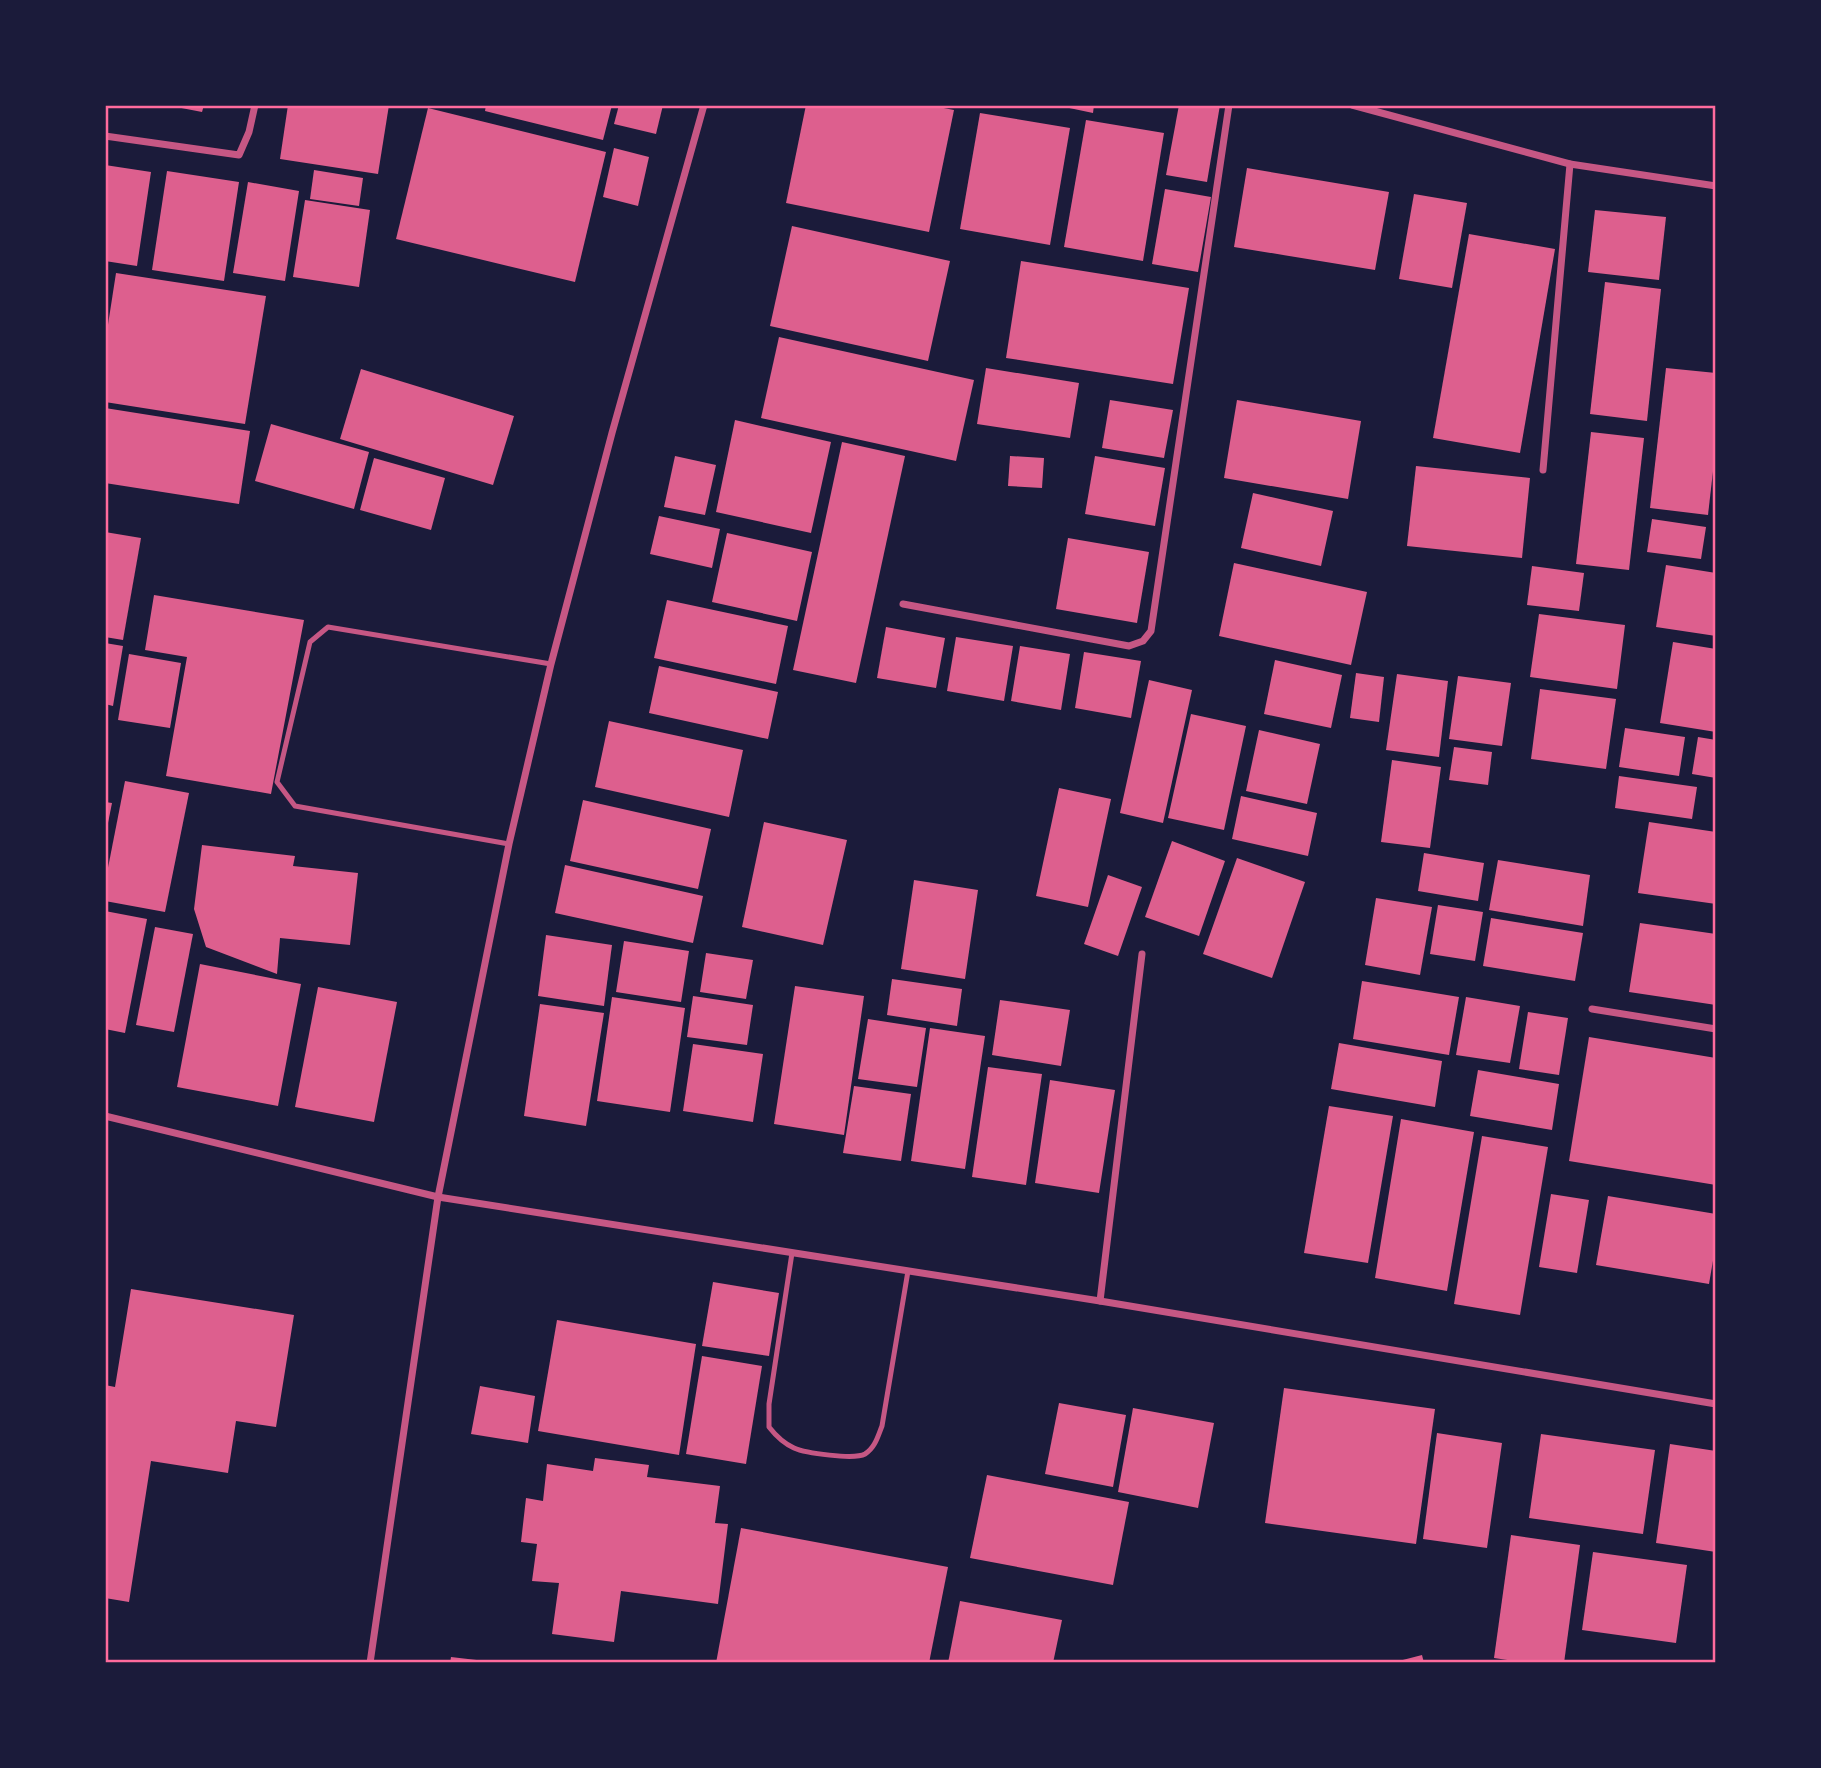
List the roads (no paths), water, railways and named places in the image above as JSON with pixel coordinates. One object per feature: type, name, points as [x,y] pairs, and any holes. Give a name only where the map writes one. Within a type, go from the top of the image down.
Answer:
[{"type":"street","points":[[105,136],[239,155],[250,132],[255,105]]},
{"type":"street","points":[[370,1663],[438,1197],[509,844],[551,664],[704,105]]},
{"type":"street","points":[[903,604],[1129,646],[1143,640],[1151,631],[1229,105]]},
{"type":"street","points":[[1352,105],[1570,164],[1716,186]]},
{"type":"street","points":[[1543,470],[1570,164]]},
{"type":"street","points":[[1100,1301],[1142,954]]},
{"type":"street","points":[[1592,1009],[1716,1029]]},
{"type":"street","points":[[105,1116],[438,1197],[1100,1301],[1716,1404]]},
{"type":"lane","points":[[509,844],[295,806],[277,782],[280,769],[310,642],[328,627],[551,664]]},
{"type":"lane","points":[[792,1253],[769,1404],[769,1427],[780,1441],[796,1450],[850,1457],[865,1454],[876,1443],[882,1426],[908,1271]]}]
